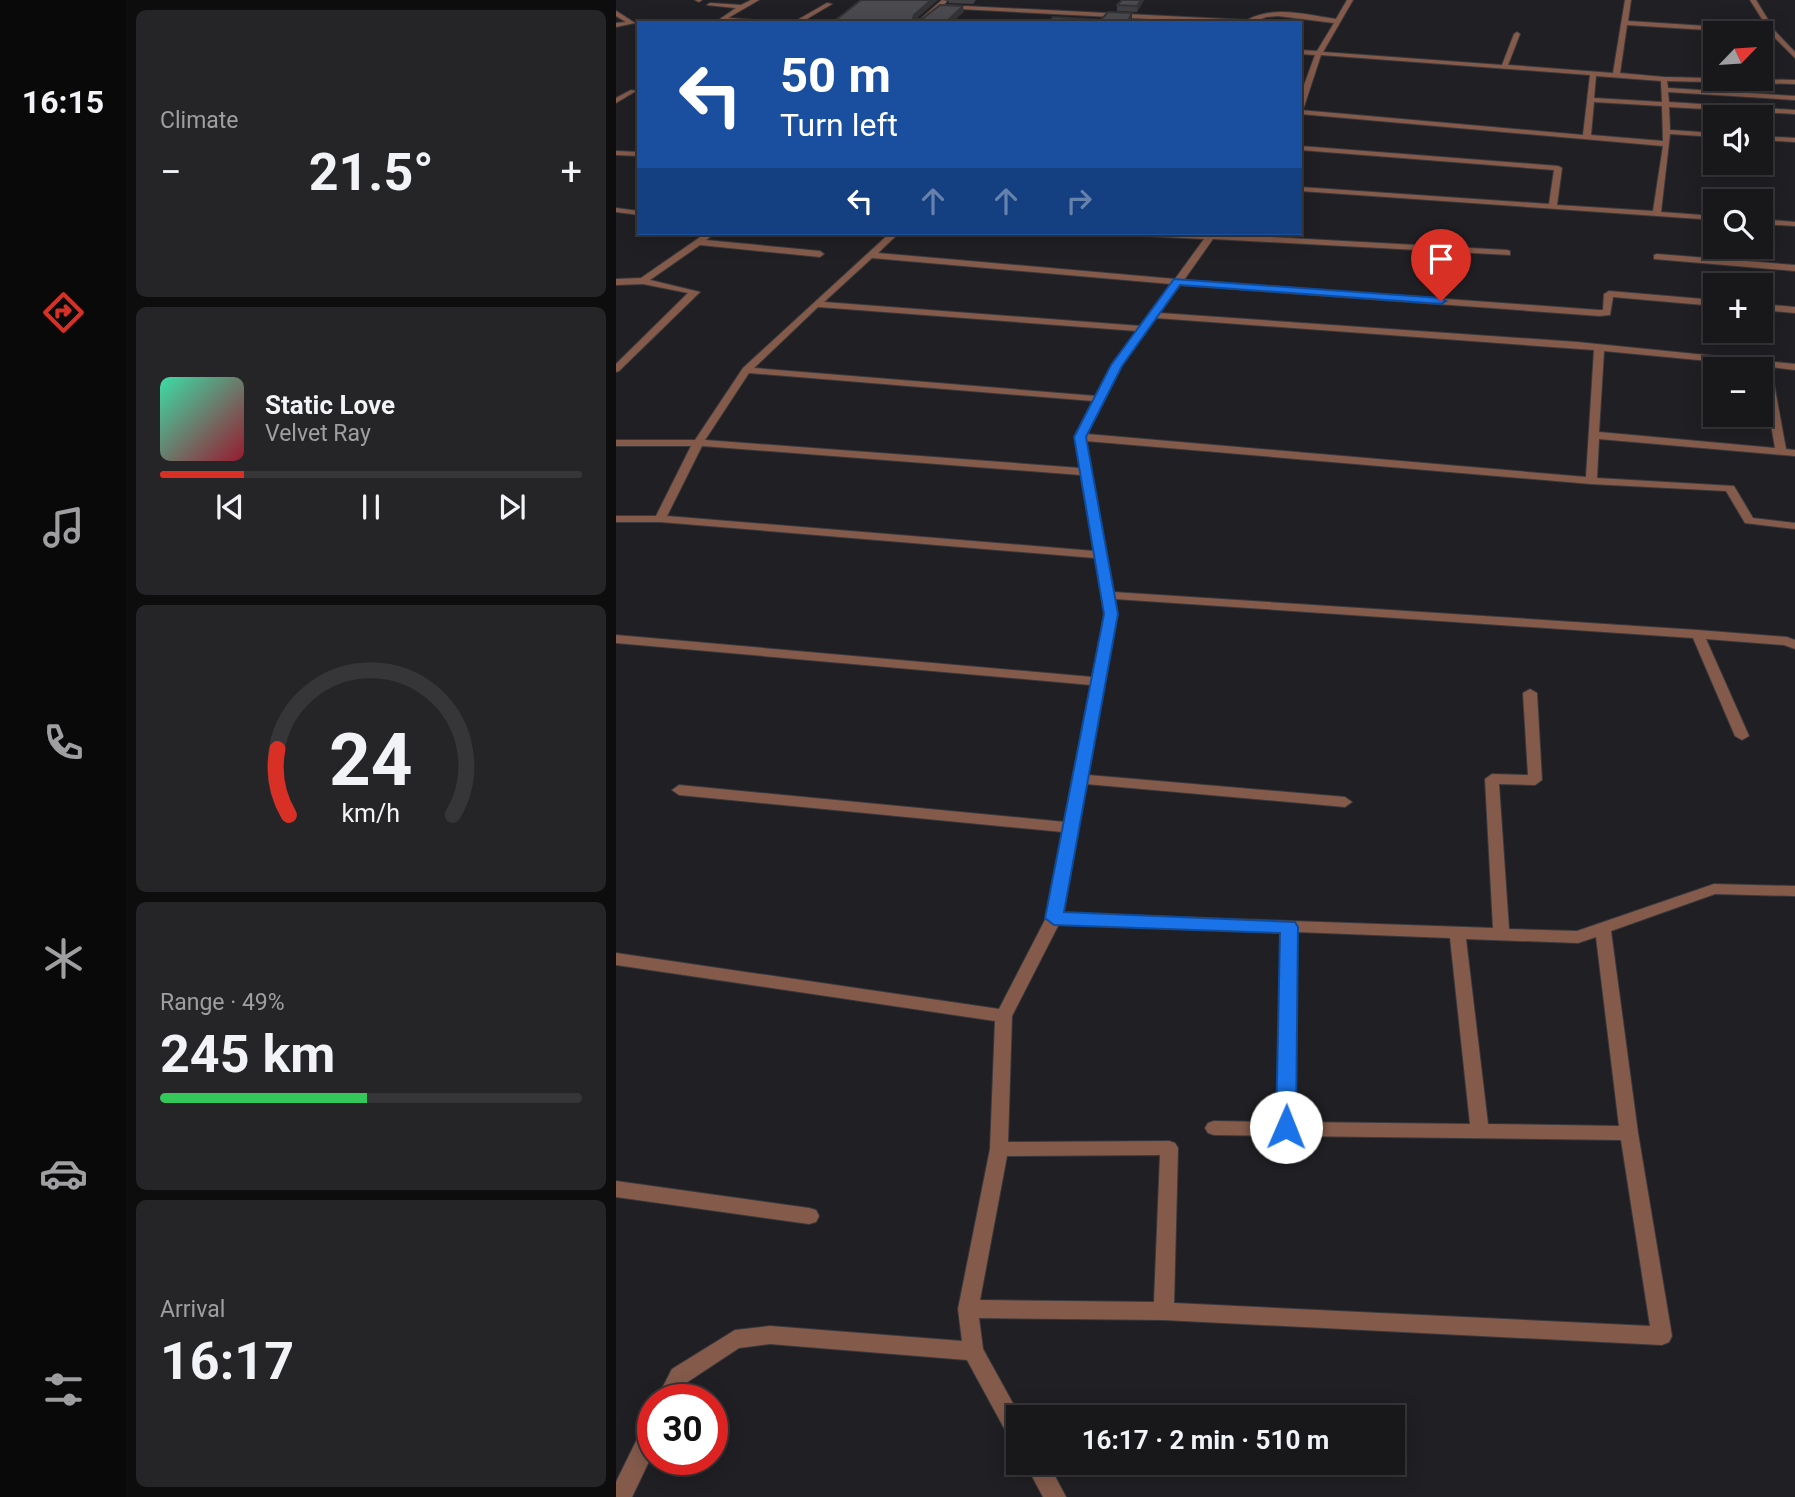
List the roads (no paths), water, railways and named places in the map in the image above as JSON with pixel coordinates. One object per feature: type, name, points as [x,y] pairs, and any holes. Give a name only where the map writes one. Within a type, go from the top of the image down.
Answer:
[{"type":"street","points":[[756,0],[721,19],[756,21]]},
{"type":"street","points":[[921,21],[945,0]]},
{"type":"street","points":[[1304,82],[1350,0]]},
{"type":"street","points":[[1616,75],[1628,0]]},
{"type":"street","points":[[1753,0],[1766,21]]},
{"type":"street","points":[[796,21],[829,4]]},
{"type":"street","points":[[710,5],[742,7]]},
{"type":"street","points":[[937,6],[1228,21]]},
{"type":"street","points":[[616,13],[632,23],[616,26]]},
{"type":"street","points":[[1248,21],[1254,17],[1272,15],[1336,21]]},
{"type":"street","points":[[1625,23],[1703,28]]},
{"type":"street","points":[[1773,32],[1795,56]]},
{"type":"street","points":[[1504,67],[1517,34]]},
{"type":"street","points":[[1302,52],[1664,79],[1795,82]]},
{"type":"street","points":[[1587,136],[1593,74]]},
{"type":"street","points":[[1657,214],[1667,144],[1664,79]]},
{"type":"street","points":[[1665,90],[1795,98]]},
{"type":"street","points":[[616,101],[633,91]]},
{"type":"street","points":[[1590,100],[1795,112]]},
{"type":"street","points":[[1302,110],[1667,144]]},
{"type":"street","points":[[1666,132],[1703,134]]},
{"type":"street","points":[[1773,139],[1795,140]]},
{"type":"street","points":[[1302,148],[1558,168],[1553,207]]},
{"type":"street","points":[[616,153],[637,154]]},
{"type":"street","points":[[1302,189],[1703,217]]},
{"type":"street","points":[[616,210],[637,212]]},
{"type":"street","points":[[1773,222],[1795,224]]},
{"type":"street","points":[[643,281],[707,235]]},
{"type":"street","points":[[660,519],[698,443],[746,370],[893,235]]},
{"type":"street","points":[[1006,1410],[973,1351],[968,1309],[999,1149],[1004,1016],[1054,918],[1111,614],[1080,437],[1117,365],[1210,235],[1507,253]]},
{"type":"street","points":[[698,242],[820,254]]},
{"type":"street","points":[[870,255],[1177,282],[1599,313],[1607,313],[1609,293],[1703,302]]},
{"type":"street","points":[[1657,257],[1795,268]]},
{"type":"street","points":[[616,282],[643,281],[695,292],[616,369]]},
{"type":"street","points":[[816,304],[1142,329]]},
{"type":"street","points":[[1773,308],[1795,310]]},
{"type":"street","points":[[1152,315],[1703,358]]},
{"type":"street","points":[[1591,481],[1599,348]]},
{"type":"street","points":[[1773,365],[1795,367]]},
{"type":"street","points":[[746,370],[1100,398]]},
{"type":"street","points":[[1773,408],[1781,452]]},
{"type":"street","points":[[1594,435],[1795,453]]},
{"type":"street","points":[[1080,437],[1591,481],[1730,488],[1749,521],[1795,526]]},
{"type":"street","points":[[616,443],[698,443],[1086,471]]},
{"type":"street","points":[[616,519],[660,519],[1101,555]]},
{"type":"street","points":[[1108,595],[1787,641],[1795,645]]},
{"type":"street","points":[[1697,635],[1742,736]]},
{"type":"street","points":[[616,639],[1099,682]]},
{"type":"street","points":[[1501,934],[1492,779],[1535,780],[1530,693]]},
{"type":"street","points":[[1082,779],[1345,802]]},
{"type":"street","points":[[679,790],[1072,828]]},
{"type":"street","points":[[1054,918],[1578,937],[1714,889],[1795,891]]},
{"type":"street","points":[[1286,1127],[1289,927]]},
{"type":"street","points":[[968,1309],[1164,1311],[1661,1336],[1629,1133],[1603,928]]},
{"type":"street","points":[[1457,933],[1480,1130]]},
{"type":"street","points":[[616,959],[1004,1016]]},
{"type":"street","points":[[1214,1128],[1629,1133]]},
{"type":"street","points":[[999,1149],[1169,1148],[1164,1311]]},
{"type":"street","points":[[616,1189],[809,1216]]},
{"type":"street","points":[[675,1384],[679,1376],[735,1339],[771,1335],[973,1351]]},
{"type":"street","points":[[620,1497],[637,1462]]},
{"type":"street","points":[[1043,1475],[1055,1497]]}]
